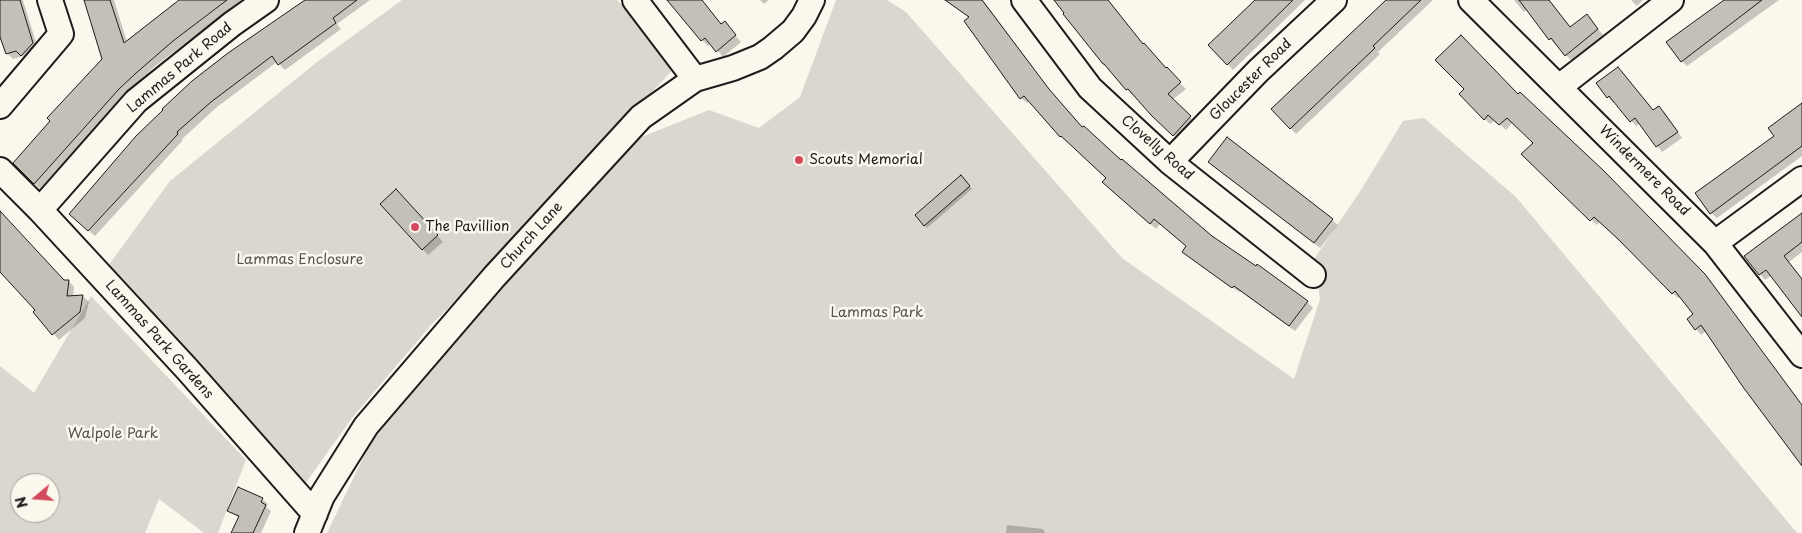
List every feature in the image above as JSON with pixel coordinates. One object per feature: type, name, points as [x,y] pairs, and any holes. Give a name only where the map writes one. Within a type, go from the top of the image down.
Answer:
[{"type":"street","points":[[0,106],[61,34],[50,0]]},
{"type":"street","name":"Lammas Park Road","points":[[40,210],[136,101],[232,24],[266,0]]},
{"type":"street","points":[[635,0],[696,79]]},
{"type":"street","name":"Church Lane","points":[[311,523],[322,496],[366,426],[494,277],[641,117],[696,79],[733,68],[773,48],[793,31],[804,16],[812,0]]},
{"type":"street","name":"Clovelly Road","points":[[1024,0],[1090,88],[1170,162],[1313,275]]},
{"type":"street","name":"Gloucester Road","points":[[1170,162],[1258,71],[1334,0]]},
{"type":"street","name":"Windermere Road","points":[[1471,0],[1715,244],[1802,355]]},
{"type":"street","points":[[1559,87],[1671,0]]},
{"type":"street","name":"Lammas Park Gardens","points":[[0,170],[40,210],[187,369],[311,523]]},
{"type":"street","points":[[1715,244],[1802,179]]},
{"type":"green space","name":"Lammas Enclosure","points":[[402,0],[617,0],[677,65],[506,251],[431,325],[352,418],[305,484],[188,350],[108,266],[170,181],[317,62]]},
{"type":"green space","name":"Lammas Park","points":[[836,0],[887,0],[906,12],[1122,258],[1294,379],[1320,299],[1314,259],[1361,190],[1403,121],[1424,118],[1516,197],[1797,533],[327,533],[375,433],[546,228],[629,142],[709,110],[759,128],[800,97]]},
{"type":"green space","name":"Walpole Park","points":[[91,296],[246,460],[218,533],[204,533],[159,499],[145,533],[0,533],[0,366],[34,393]]},
{"type":"building","points":[[0,0],[20,0],[33,43],[21,56],[16,51],[6,54],[0,37]]},
{"type":"building","points":[[84,0],[110,0],[124,43],[179,0],[227,0],[173,41],[119,89],[34,184],[13,163],[50,121],[47,118],[102,59]]},
{"type":"building","points":[[305,0],[357,0],[333,18],[336,23],[278,65],[272,56],[211,102],[177,132],[178,134],[88,231],[69,214],[136,136],[192,81],[228,53]]},
{"type":"building","points":[[667,0],[702,0],[721,24],[725,21],[736,35],[716,52],[705,38],[701,41]]},
{"type":"building","points":[[945,0],[982,0],[1049,89],[1082,127],[1084,126],[1121,160],[1212,236],[1256,266],[1257,264],[1308,301],[1289,326],[1234,286],[1232,288],[1182,252],[1186,246],[1154,219],[1150,224],[1102,182],[1106,178],[1060,137],[1024,96],[1020,99],[964,21],[969,17]]},
{"type":"building","points":[[1054,0],[1108,0],[1143,44],[1181,82],[1168,94],[1191,116],[1173,136],[1128,89],[1126,90],[1103,64]]},
{"type":"building","points":[[1255,0],[1293,0],[1227,65],[1208,45]]},
{"type":"building","points":[[1386,0],[1421,0],[1373,46],[1375,48],[1290,129],[1271,109]]},
{"type":"building","points":[[1519,0],[1549,0],[1570,27],[1587,14],[1598,29],[1565,56],[1551,38],[1549,40]]},
{"type":"building","points":[[1724,0],[1762,0],[1681,62],[1666,42]]},
{"type":"building","points":[[1461,35],[1518,94],[1520,92],[1604,171],[1705,274],[1802,405],[1802,466],[1743,387],[1701,325],[1695,330],[1687,319],[1693,314],[1675,291],[1672,294],[1618,239],[1594,217],[1590,221],[1521,154],[1533,143],[1507,118],[1499,125],[1488,115],[1484,120],[1459,94],[1464,89],[1435,60]]},
{"type":"building","points":[[1618,67],[1653,110],[1659,106],[1678,132],[1656,147],[1635,118],[1630,122],[1609,96],[1607,98],[1596,83]]},
{"type":"building","points":[[1802,103],[1802,146],[1710,214],[1695,193],[1774,136],[1768,128]]},
{"type":"building","points":[[1227,137],[1333,219],[1314,243],[1208,162]]},
{"type":"building","points":[[961,175],[970,186],[924,226],[915,215]]},
{"type":"building","name":"The Pavillion","points":[[396,189],[438,235],[422,250],[380,204]]},
{"type":"building","points":[[0,211],[64,280],[69,280],[67,296],[83,295],[80,312],[52,335],[33,312],[35,310],[0,272]]},
{"type":"building","points":[[1802,213],[1802,242],[1784,256],[1802,279],[1802,317],[1766,270],[1759,275],[1744,256]]},
{"type":"building","points":[[238,487],[263,498],[261,502],[266,505],[253,533],[231,533],[239,516],[227,511]]},
{"type":"place","name":"Scouts Memorial","points":[[799,160]]},
{"type":"place","name":"The Pavillion","points":[[415,227]]}]
